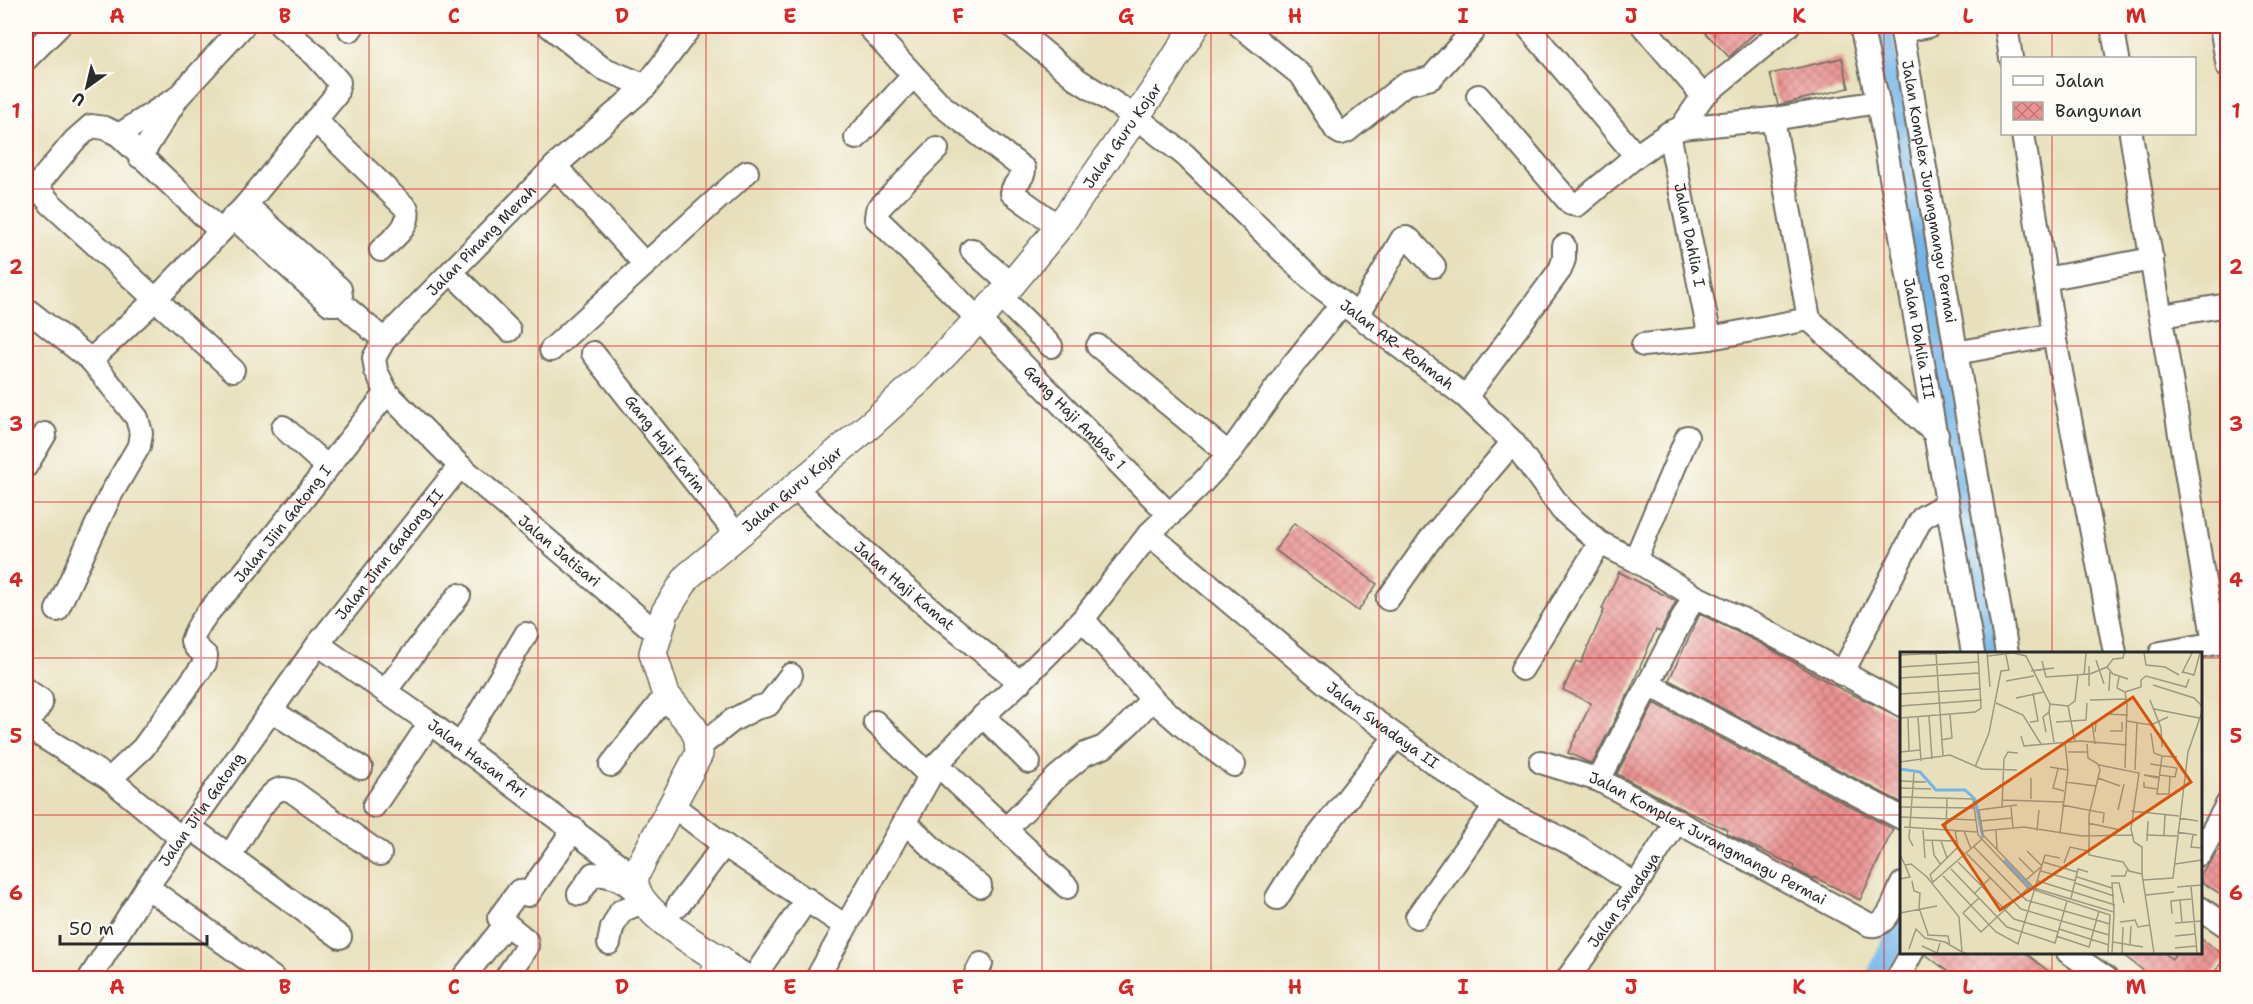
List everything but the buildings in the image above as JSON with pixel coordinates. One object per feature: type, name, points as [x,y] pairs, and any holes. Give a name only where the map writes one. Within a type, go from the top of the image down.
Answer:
[{"type":"street","points":[[26,59],[59,26]]},
{"type":"street","points":[[140,157],[178,97],[243,26]]},
{"type":"street","points":[[91,360],[156,299],[233,218],[336,95],[339,82],[321,62],[281,26]]},
{"type":"street","points":[[549,26],[602,68],[646,86]]},
{"type":"street","name":"Jalan Pinang Merah","points":[[460,466],[387,393],[376,371],[374,358],[384,340],[555,166],[646,86],[691,26]]},
{"type":"street","points":[[868,26],[940,105],[1024,169],[1012,193],[1059,227]]},
{"type":"street","name":"Jalan AR- Rohmah","points":[[1012,26],[1078,80],[1136,117],[1185,155],[1314,282],[1466,397],[1513,442],[1562,510],[1600,543],[1635,560],[1695,596]]},
{"type":"street","name":"Jalan Guru Kojar","points":[[699,747],[688,720],[666,695],[653,653],[665,612],[688,576],[870,425],[923,377],[1005,291],[1059,227],[1136,117],[1195,26]]},
{"type":"street","points":[[1240,26],[1302,76],[1336,130],[1341,133],[1347,131],[1405,84],[1431,78],[1473,31]]},
{"type":"street","points":[[1527,26],[1636,156]]},
{"type":"street","points":[[1643,26],[1703,96]]},
{"type":"street","name":"Jalan Dahlia III","points":[[1861,26],[1878,102],[1937,435],[1971,650]]},
{"type":"street","name":"Jalan Komplex Jurangmangu Permai","points":[[1929,26],[1901,28],[2007,652]]},
{"type":"street","points":[[2006,26],[2011,57]]},
{"type":"street","points":[[2112,26],[2118,57]]},
{"type":"street","points":[[2221,26],[2228,67]]},
{"type":"street","points":[[1478,96],[1571,204],[1580,204],[1636,156],[1675,130],[1703,96],[1782,27]]},
{"type":"street","points":[[856,138],[913,76]]},
{"type":"street","points":[[119,135],[178,97]]},
{"type":"street","points":[[1675,130],[1775,126],[1878,102]]},
{"type":"street","points":[[315,120],[407,209],[405,226],[381,250]]},
{"type":"street","points":[[233,370],[50,203],[39,188],[41,180],[74,141],[91,126],[105,128],[119,135],[140,157],[233,218],[330,304],[342,304],[384,340]]},
{"type":"street","points":[[1775,126],[1809,319],[1937,435]]},
{"type":"street","name":"Jalan Dahlia I","points":[[1675,130],[1710,338]]},
{"type":"street","points":[[2023,135],[2054,335],[2115,652]]},
{"type":"street","points":[[2131,135],[2221,642],[2166,652]]},
{"type":"street","name":"Gang Haji Ambas 1","points":[[937,149],[877,210],[876,218],[979,318],[1170,515]]},
{"type":"street","points":[[555,166],[645,264]]},
{"type":"street","points":[[551,350],[747,172]]},
{"type":"street","points":[[817,978],[934,770],[983,716],[1083,620],[1149,534],[1229,454],[1292,367],[1350,310],[1402,239],[1410,240],[1434,266]]},
{"type":"street","points":[[1466,397],[1560,270],[1564,259],[1564,246]]},
{"type":"street","points":[[972,250],[1051,346]]},
{"type":"street","points":[[2045,279],[2152,259]]},
{"type":"street","points":[[451,272],[509,330]]},
{"type":"street","points":[[2162,316],[2228,305]]},
{"type":"street","points":[[26,309],[91,360],[137,418],[141,433],[139,446],[111,494],[57,610]]},
{"type":"street","points":[[1643,345],[1710,338],[1809,319]]},
{"type":"street","points":[[1956,353],[2054,335]]},
{"type":"street","points":[[1098,346],[1229,454]]},
{"type":"street","name":"Gang Haji Karim","points":[[592,353],[737,535]]},
{"type":"street","name":"Jalan Jiin Gatong I","points":[[110,779],[143,748],[205,663],[206,656],[192,641],[207,615],[242,575],[387,393]]},
{"type":"street","points":[[283,427],[327,467]]},
{"type":"street","points":[[26,466],[45,434]]},
{"type":"street","points":[[1635,560],[1687,438]]},
{"type":"street","points":[[1388,599],[1429,541],[1513,442]]},
{"type":"street","name":"Jalan Jatisari","points":[[460,466],[659,635]]},
{"type":"street","name":"Jalan Jinn Gadong II","points":[[318,644],[460,466]]},
{"type":"street","name":"Jalan Haji Kamat","points":[[794,487],[839,530],[936,615],[1020,682]]},
{"type":"street","points":[[1842,674],[1920,521],[1947,504]]},
{"type":"street","name":"Jalan Swadaya II","points":[[1149,534],[1346,700],[1495,806],[1578,847],[1636,885]]},
{"type":"street","points":[[1522,669],[1600,543]]},
{"type":"street","points":[[385,692],[459,594]]},
{"type":"street","points":[[1599,780],[1695,596],[1766,631],[1900,704]]},
{"type":"street","points":[[1083,620],[1152,699],[1234,765]]},
{"type":"street","points":[[459,746],[526,634]]},
{"type":"street","name":"Jalan Hasan Ari","points":[[318,644],[430,723],[574,830],[640,891]]},
{"type":"street","name":"Jalan Ji'ln Gatong","points":[[90,978],[147,887],[318,644]]},
{"type":"street","points":[[609,943],[612,928],[621,911],[640,891],[672,805],[699,754],[699,747],[733,720],[756,708],[768,705],[791,675]]},
{"type":"street","points":[[1648,684],[1900,817]]},
{"type":"street","points":[[26,690],[41,700],[41,704],[27,725],[29,728],[110,779],[186,833],[230,856],[340,937]]},
{"type":"street","points":[[611,765],[666,695]]},
{"type":"street","points":[[1006,829],[1033,804],[1056,777],[1084,754],[1104,747],[1152,699]]},
{"type":"street","points":[[272,711],[361,768]]},
{"type":"street","points":[[983,716],[1029,762]]},
{"type":"street","points":[[875,722],[1006,829],[1067,887]]},
{"type":"street","points":[[374,806],[430,723]]},
{"type":"street","points":[[1277,898],[1308,850],[1396,736]]},
{"type":"street","name":"Jalan Komplex Jurangmangu Permai","points":[[1541,762],[1599,780],[1870,925],[1875,926],[1883,922],[1900,888]]},
{"type":"street","points":[[230,856],[267,799],[276,791],[285,789],[292,791],[380,854]]},
{"type":"street","points":[[2202,850],[2228,802]]},
{"type":"street","points":[[672,805],[724,845],[835,919]]},
{"type":"street","points":[[1417,917],[1495,806]]},
{"type":"street","name":"Jalan Swadaya","points":[[1568,978],[1636,885],[1677,821]]},
{"type":"street","points":[[905,822],[942,857],[980,886]]},
{"type":"street","points":[[463,978],[496,916],[519,891],[528,895],[574,830]]},
{"type":"street","points":[[678,906],[724,845]]},
{"type":"street","points":[[579,894],[593,874],[622,879],[640,891],[667,924],[715,974],[755,973],[807,899]]},
{"type":"street","points":[[147,887],[273,978]]},
{"type":"street","points":[[2202,909],[2228,927]]},
{"type":"street","points":[[496,916],[526,940],[527,946],[506,978]]},
{"type":"street","points":[[2071,953],[2106,978]]},
{"type":"waterway","points":[[1881,26],[1990,652]]},
{"type":"waterway","points":[[1876,978],[1900,928]]}]
